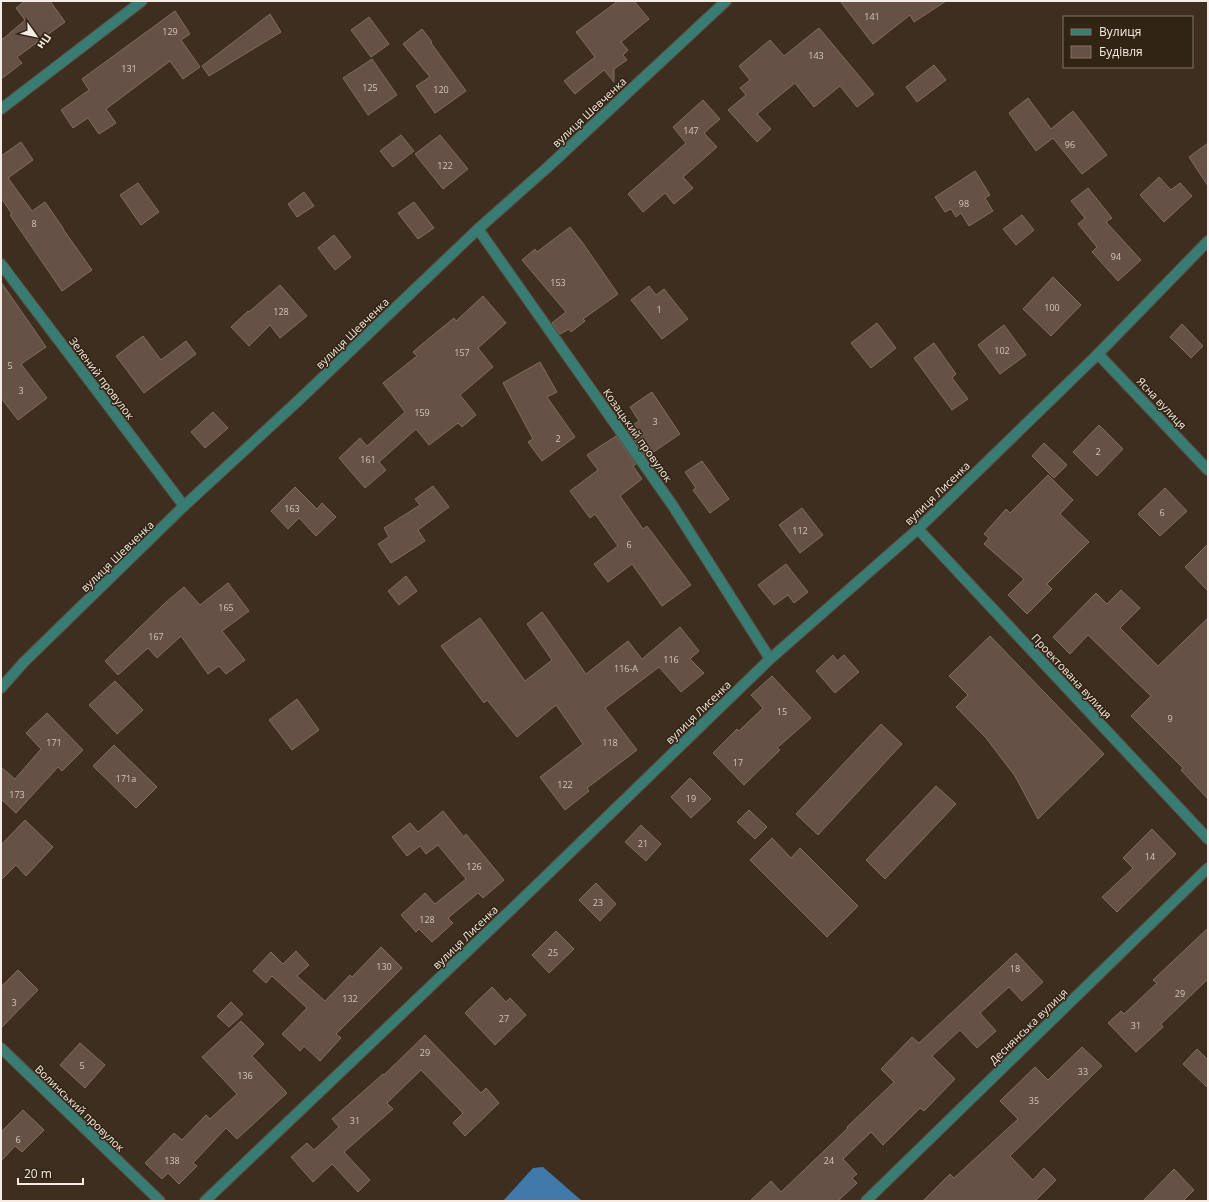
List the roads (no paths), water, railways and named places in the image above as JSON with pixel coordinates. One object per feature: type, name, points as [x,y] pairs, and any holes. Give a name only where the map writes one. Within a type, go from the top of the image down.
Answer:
[{"type":"street","points":[[1,109],[142,1]]},
{"type":"street","name":"вулиця Шевченка","points":[[1,688],[24,662],[184,506],[478,229],[549,166],[726,1]]},
{"type":"street","name":"Козацький провулок","points":[[478,229],[673,506],[770,659]]},
{"type":"street","name":"вулиця Лисенка","points":[[205,1201],[516,905],[770,659],[918,529],[1098,354],[1208,241]]},
{"type":"street","name":"Зелений провулок","points":[[1,264],[184,506]]},
{"type":"street","name":"Ясна вулиця","points":[[1098,354],[1208,470]]},
{"type":"street","name":"Проектована вулиця","points":[[918,529],[1208,839]]},
{"type":"street","name":"Деснянська вулиця","points":[[866,1201],[1208,868]]},
{"type":"street","name":"Волинський провулок","points":[[1,1048],[160,1201]]},
{"type":"water","points":[[543,1167],[582,1201],[503,1201],[533,1168]]}]
